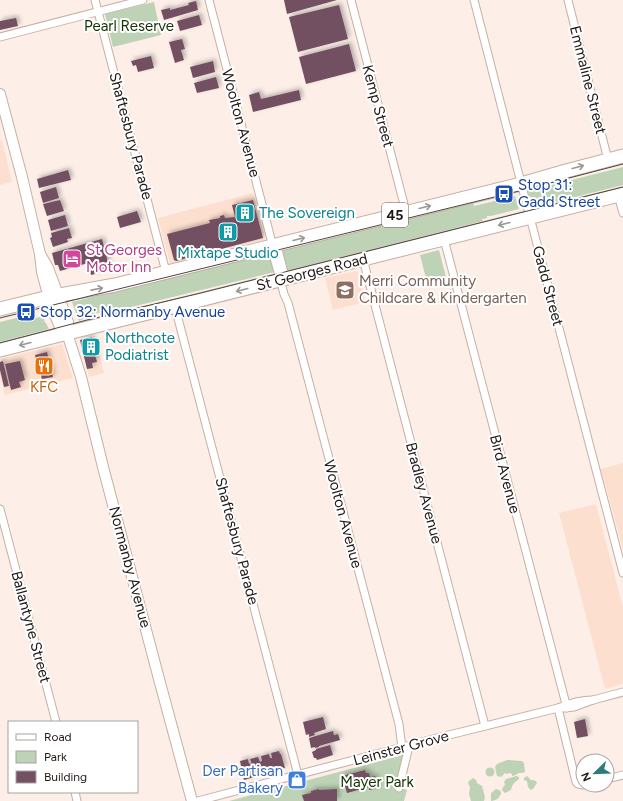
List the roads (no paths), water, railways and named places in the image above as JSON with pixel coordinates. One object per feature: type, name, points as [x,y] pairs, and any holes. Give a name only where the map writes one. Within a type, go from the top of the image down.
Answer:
[{"type":"highway","name":"45","points":[[0,309],[54,296],[100,288],[166,272],[521,184],[623,156]]},
{"type":"highway","name":"St Georges Road","points":[[0,350],[621,195]]},
{"type":"main road","name":"Normanby Avenue","points":[[0,94],[22,177],[40,254],[48,268],[54,296],[68,322],[68,333],[81,377],[101,460],[192,801]]},
{"type":"street","name":"Shaftesbury Parade","points":[[95,0],[166,272]]},
{"type":"street","points":[[0,37],[142,0]]},
{"type":"street","name":"Woolton Avenue","points":[[209,0],[274,245],[279,253],[283,279],[288,294],[288,303],[406,746]]},
{"type":"street","name":"Kemp Street","points":[[351,0],[406,212]]},
{"type":"street","name":"Gadd Street","points":[[474,0],[623,573]]},
{"type":"street","name":"Emmaline Street","points":[[568,0],[608,160]]},
{"type":"street","points":[[621,195],[623,213]]},
{"type":"street","name":"Bird Avenue","points":[[444,239],[566,706]]},
{"type":"street","name":"Bradley Avenue","points":[[363,259],[485,726]]},
{"type":"street","name":"Shaftesbury Parade","points":[[175,306],[298,775]]},
{"type":"street","name":"Ballantyne Street","points":[[0,508],[56,721]]},
{"type":"street","name":"Leinster Grove","points":[[198,801],[485,726],[566,706],[582,705],[593,700],[623,692]]},
{"type":"street","points":[[558,708],[575,778]]},
{"type":"street","points":[[399,788],[406,746]]},
{"type":"tram line","points":[[0,318],[523,190],[623,164]]},
{"type":"tram line","points":[[0,343],[623,187]]},
{"type":"place","name":"Stop 31: Gadd Street","points":[[504,194]]},
{"type":"place","name":"The Sovereign","points":[[245,213]]},
{"type":"place","name":"Mixtape Studio","points":[[228,232]]},
{"type":"place","name":"St Georges Motor Inn","points":[[72,259]]},
{"type":"place","name":"Merri Community Childcare & Kindergarten","points":[[345,290]]},
{"type":"place","name":"Stop 32: Normanby Avenue","points":[[26,312]]},
{"type":"place","name":"Northcote Podiatrist","points":[[91,347]]},
{"type":"place","name":"KFC","points":[[44,366]]},
{"type":"place","name":"Der Partisan Bakery","points":[[297,780]]},
{"type":"park label","name":"Pearl Reserve","points":[[129,26]]},
{"type":"park label","name":"Mayer Park","points":[[377,782]]}]
